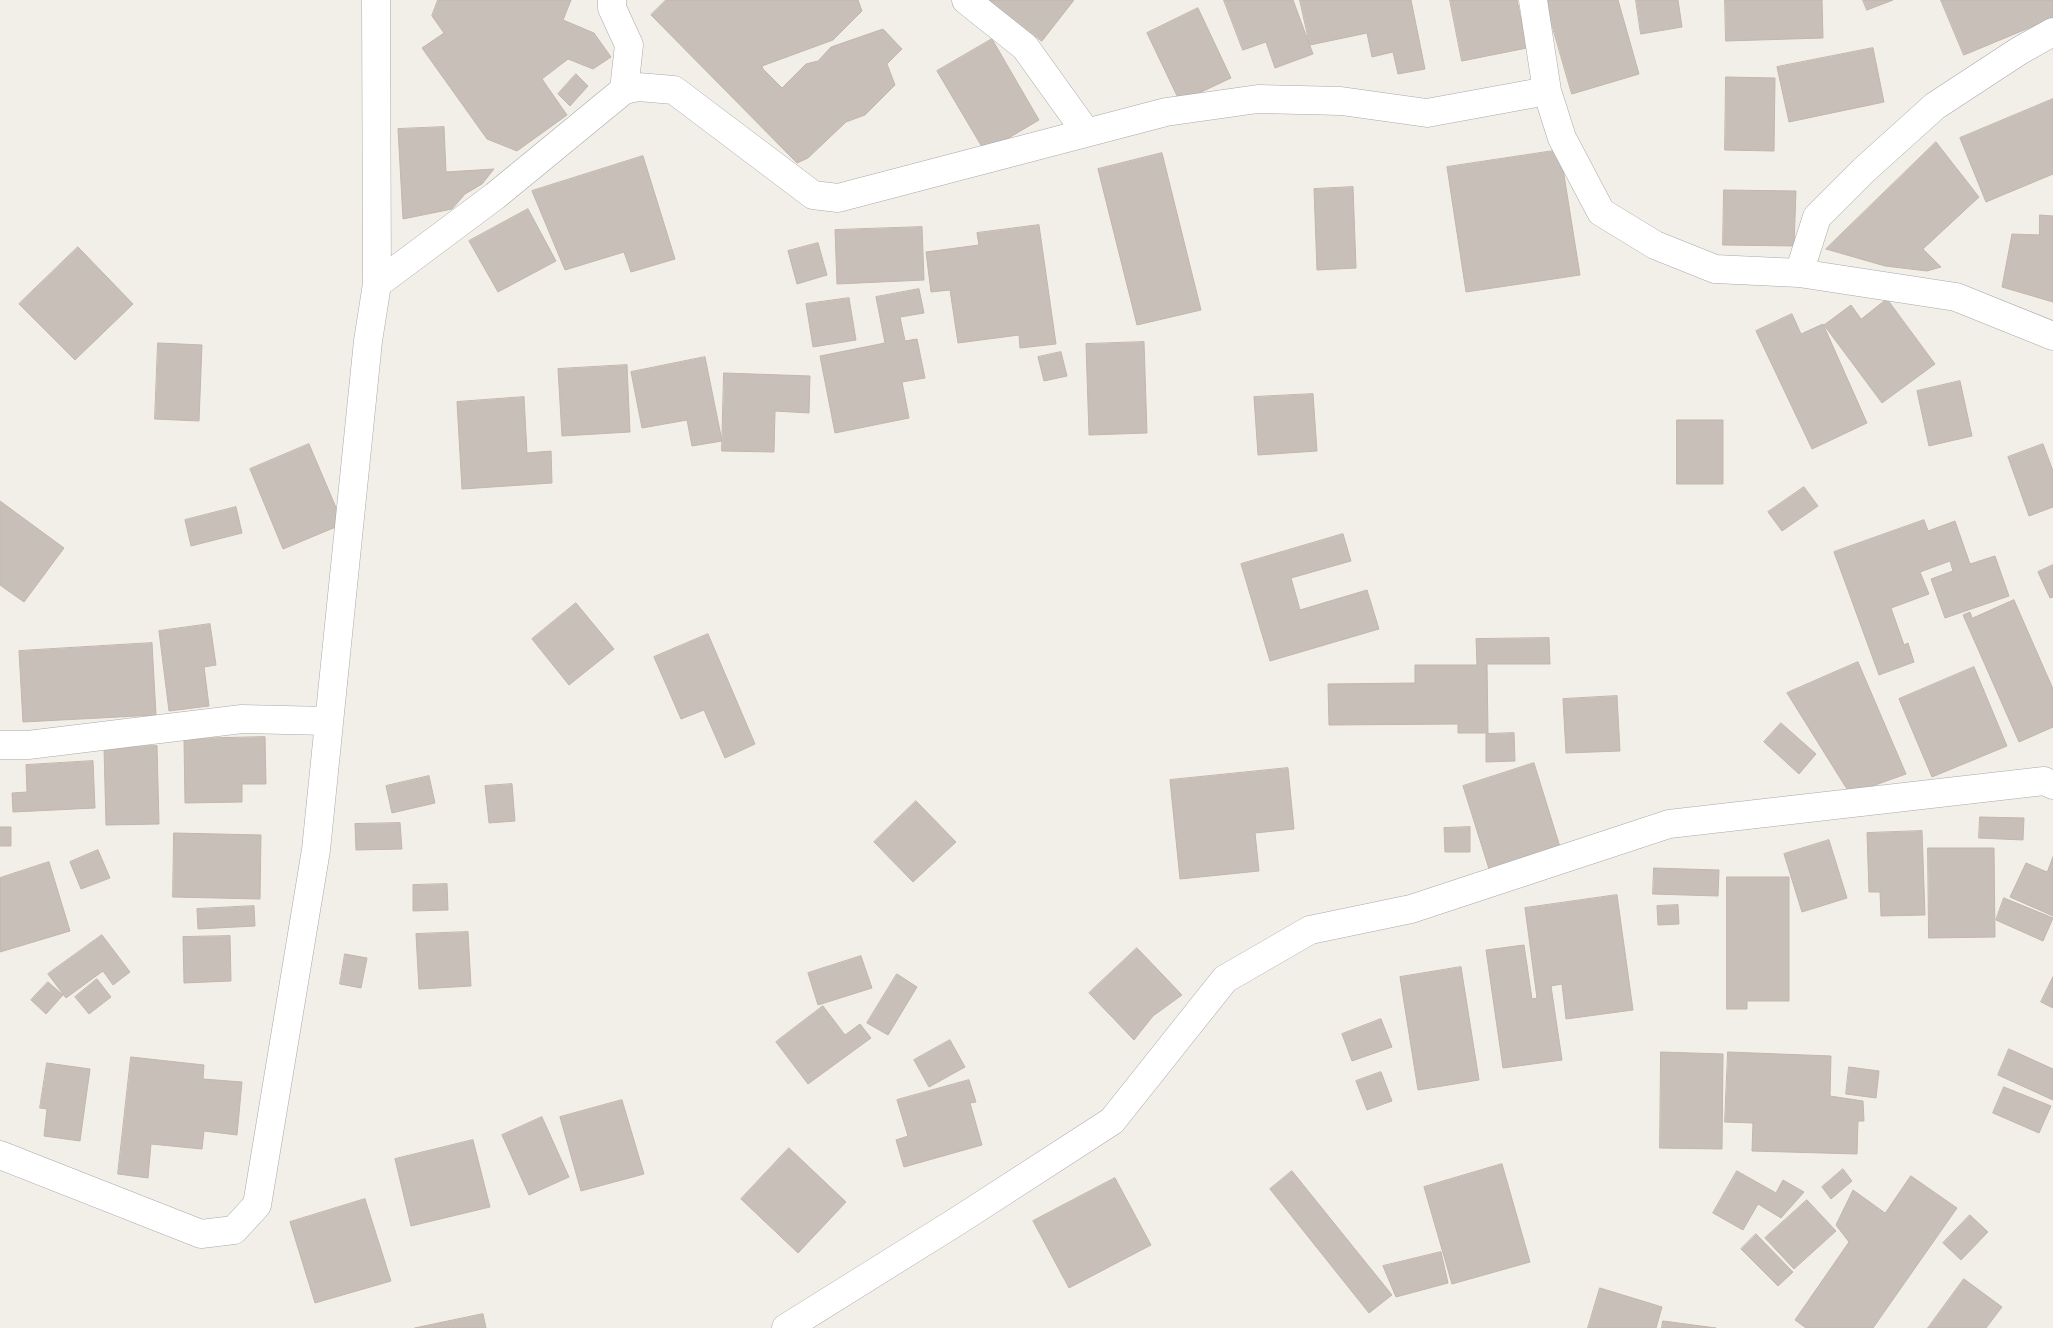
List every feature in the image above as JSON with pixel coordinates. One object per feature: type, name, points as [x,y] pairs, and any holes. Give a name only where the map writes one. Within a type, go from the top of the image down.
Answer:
[{"type":"street","points":[[0,1155],[201,1234],[234,1230],[257,1205],[316,850],[368,341],[377,284],[376,0]]},
{"type":"street","points":[[612,0],[612,8],[629,45],[624,90]]},
{"type":"street","points":[[966,0],[1025,47],[1086,132]]},
{"type":"street","points":[[1533,0],[1547,91],[1562,138],[1601,212],[1655,245],[1716,269],[1799,273],[1956,297],[2053,336]]},
{"type":"street","points":[[1799,273],[1817,217],[1864,170],[1935,106],[2019,51],[2053,32]]},
{"type":"street","points":[[377,284],[495,196],[624,90],[638,87],[674,90],[813,195],[838,198],[1166,112],[1258,99],[1341,101],[1427,113],[1547,91]]},
{"type":"street","points":[[0,745],[28,745],[242,719],[328,721]]},
{"type":"street","points":[[786,1328],[959,1220],[1112,1121],[1225,979],[1310,930],[1411,909],[1669,824],[2044,781],[2053,785]]},
{"type":"building","points":[[438,0],[571,0],[563,20],[594,33],[611,57],[593,69],[568,59],[542,79],[567,115],[517,151],[487,139],[422,48],[444,33],[432,16]]},
{"type":"building","points":[[666,0],[858,0],[862,11],[833,40],[762,66],[763,69],[782,88],[806,64],[818,61],[831,47],[883,29],[902,49],[887,64],[895,85],[865,115],[846,122],[808,158],[797,163],[651,15]]},
{"type":"building","points":[[989,0],[1074,0],[1042,41]]},
{"type":"building","points":[[1224,0],[1293,0],[1313,54],[1275,68],[1266,42],[1243,50]]},
{"type":"building","points":[[1300,0],[1411,0],[1425,69],[1398,74],[1393,52],[1372,57],[1367,33],[1310,45]]},
{"type":"building","points":[[1450,0],[1517,0],[1527,48],[1462,61]]},
{"type":"building","points":[[1545,0],[1618,0],[1639,74],[1572,94]]},
{"type":"building","points":[[1636,0],[1678,0],[1682,27],[1641,34]]},
{"type":"building","points":[[1725,0],[1822,0],[1823,38],[1726,41]]},
{"type":"building","points":[[1863,0],[1893,0],[1867,10]]},
{"type":"building","points":[[1941,0],[2053,0],[2053,18],[1964,55]]},
{"type":"building","points":[[1198,8],[1231,78],[1180,102],[1147,33]]},
{"type":"building","points":[[992,39],[1039,120],[985,152],[937,71]]},
{"type":"building","points":[[1873,48],[1884,102],[1789,122],[1777,67]]},
{"type":"building","points":[[576,74],[588,86],[570,106],[558,94]]},
{"type":"building","points":[[1726,77],[1775,78],[1774,151],[1725,150]]},
{"type":"building","points":[[2053,99],[2053,174],[1986,202],[1960,138]]},
{"type":"building","points":[[444,127],[446,172],[494,169],[482,184],[465,194],[452,209],[403,219],[398,129]]},
{"type":"building","points":[[1936,142],[1979,197],[1923,249],[1941,267],[1927,271],[1885,266],[1826,249]]},
{"type":"building","points":[[1560,150],[1580,275],[1466,292],[1447,167]]},
{"type":"building","points":[[1162,153],[1201,310],[1137,325],[1098,169]]},
{"type":"building","points":[[643,156],[675,259],[631,272],[624,252],[565,270],[532,191]]},
{"type":"building","points":[[1353,187],[1356,268],[1317,270],[1314,189]]},
{"type":"building","points":[[1724,190],[1796,191],[1794,246],[1723,245]]},
{"type":"building","points":[[528,209],[556,261],[498,292],[469,241]]},
{"type":"building","points":[[2040,215],[2053,216],[2053,302],[2002,287],[2012,234],[2039,235]]},
{"type":"building","points":[[1039,225],[1056,344],[1020,348],[1019,335],[958,343],[950,290],[931,292],[926,252],[979,245],[977,233]]},
{"type":"building","points":[[922,227],[924,280],[837,284],[835,230]]},
{"type":"building","points":[[818,243],[827,275],[797,284],[788,251]]},
{"type":"building","points":[[78,247],[133,304],[75,360],[19,304]]},
{"type":"building","points":[[919,289],[924,313],[900,317],[905,341],[917,339],[925,378],[902,382],[909,418],[835,433],[820,356],[885,343],[876,297]]},
{"type":"building","points":[[849,298],[856,340],[813,347],[806,304]]},
{"type":"building","points":[[1887,299],[1935,364],[1882,403],[1824,325],[1851,305],[1861,319]]},
{"type":"building","points":[[1792,314],[1801,334],[1823,324],[1867,423],[1812,449],[1756,331]]},
{"type":"building","points":[[1144,342],[1147,433],[1089,435],[1086,344]]},
{"type":"building","points":[[158,343],[202,345],[199,421],[155,419]]},
{"type":"building","points":[[1061,352],[1067,376],[1044,381],[1038,357]]},
{"type":"building","points":[[705,357],[722,441],[692,446],[687,420],[642,428],[631,372]]},
{"type":"building","points":[[627,365],[630,432],[562,436],[558,369]]},
{"type":"building","points":[[724,373],[810,376],[809,413],[775,411],[774,452],[722,451]]},
{"type":"building","points":[[1960,381],[1972,436],[1929,446],[1917,391]]},
{"type":"building","points":[[1313,394],[1317,451],[1258,455],[1254,397]]},
{"type":"building","points":[[524,397],[527,453],[551,451],[552,483],[462,489],[457,402]]},
{"type":"building","points":[[1677,420],[1723,420],[1723,484],[1677,484]]},
{"type":"building","points":[[309,444],[343,524],[283,549],[250,469]]},
{"type":"building","points":[[2043,444],[2053,471],[2053,507],[2029,516],[2008,457]]},
{"type":"building","points":[[1804,487],[1818,506],[1782,531],[1768,512]]},
{"type":"building","points":[[0,501],[64,548],[24,602],[0,585]]},
{"type":"building","points":[[236,507],[242,533],[191,546],[185,520]]},
{"type":"building","points":[[1924,520],[1928,531],[1955,521],[1970,564],[1995,556],[2009,596],[1945,618],[1931,579],[1953,571],[1950,561],[1920,572],[1929,594],[1891,608],[1904,645],[1908,643],[1914,662],[1879,675],[1834,552]]},
{"type":"building","points":[[1343,534],[1351,561],[1291,578],[1300,610],[1367,590],[1379,629],[1270,661],[1241,564]]},
{"type":"building","points":[[2053,565],[2053,597],[2050,598],[2038,572]]},
{"type":"building","points":[[2014,600],[2053,689],[2053,727],[2019,742],[1963,615],[1970,612],[1972,618]]},
{"type":"building","points":[[576,603],[614,649],[569,685],[532,639]]},
{"type":"building","points":[[210,624],[216,665],[204,667],[209,706],[169,711],[159,631]]},
{"type":"building","points":[[708,634],[755,744],[725,758],[704,710],[681,719],[654,657]]},
{"type":"building","points":[[1549,638],[1550,664],[1487,664],[1488,733],[1458,733],[1458,724],[1329,725],[1328,684],[1415,683],[1415,665],[1477,665],[1476,639]]},
{"type":"building","points":[[152,643],[156,715],[23,722],[19,651]]},
{"type":"building","points":[[1858,662],[1906,774],[1850,794],[1787,693]]},
{"type":"building","points":[[1974,667],[2007,746],[1932,777],[1899,699]]},
{"type":"building","points":[[1617,696],[1620,751],[1566,753],[1563,699]]},
{"type":"building","points":[[1781,723],[1816,754],[1799,774],[1764,742]]},
{"type":"building","points":[[1514,733],[1515,761],[1486,762],[1486,734]]},
{"type":"building","points":[[265,737],[266,784],[242,784],[242,802],[185,803],[184,739]]},
{"type":"building","points":[[157,746],[159,824],[106,825],[104,747]]},
{"type":"building","points":[[93,761],[95,808],[13,812],[12,793],[27,792],[26,765]]},
{"type":"building","points":[[1534,763],[1560,847],[1489,869],[1463,786]]},
{"type":"building","points":[[1288,768],[1294,829],[1255,833],[1259,871],[1180,879],[1170,780]]},
{"type":"building","points":[[429,776],[435,803],[392,813],[386,786]]},
{"type":"building","points":[[512,784],[515,821],[489,823],[485,786]]},
{"type":"building","points":[[916,801],[956,842],[913,882],[874,842]]},
{"type":"building","points":[[1980,817],[2024,818],[2023,840],[1979,838]]},
{"type":"building","points":[[400,823],[402,849],[356,850],[355,824]]},
{"type":"building","points":[[0,827],[11,827],[11,846],[0,846]]},
{"type":"building","points":[[1470,827],[1470,852],[1445,852],[1444,828]]},
{"type":"building","points":[[1922,831],[1925,915],[1881,916],[1880,892],[1869,892],[1867,833]]},
{"type":"building","points":[[174,833],[261,835],[260,899],[173,897]]},
{"type":"building","points":[[1829,840],[1847,898],[1802,912],[1784,854]]},
{"type":"building","points":[[1928,848],[1994,848],[1995,937],[1929,938]]},
{"type":"building","points":[[98,850],[110,878],[81,889],[70,862]]},
{"type":"building","points":[[2053,857],[2053,916],[2010,897],[2026,863],[2047,872]]},
{"type":"building","points":[[49,862],[70,931],[0,952],[0,878]]},
{"type":"building","points":[[1654,868],[1719,870],[1718,896],[1653,894]]},
{"type":"building","points":[[1727,877],[1789,877],[1789,1001],[1747,1001],[1747,1009],[1727,1009]]},
{"type":"building","points":[[447,884],[448,910],[413,911],[413,885]]},
{"type":"building","points":[[1617,895],[1633,1010],[1566,1019],[1562,984],[1551,986],[1562,1060],[1503,1068],[1486,950],[1524,945],[1532,999],[1537,998],[1525,908]]},
{"type":"building","points":[[2004,898],[2053,918],[2043,941],[1996,920]]},
{"type":"building","points":[[1678,905],[1679,924],[1658,925],[1657,906]]},
{"type":"building","points":[[254,906],[255,926],[198,929],[197,909]]},
{"type":"building","points":[[468,932],[471,986],[419,989],[416,934]]},
{"type":"building","points":[[102,935],[130,972],[113,985],[103,971],[66,998],[48,974]]},
{"type":"building","points":[[230,936],[231,981],[184,983],[183,937]]},
{"type":"building","points":[[1137,948],[1182,995],[1153,1016],[1134,1040],[1089,993]]},
{"type":"building","points":[[345,954],[367,958],[361,988],[340,984]]},
{"type":"building","points":[[861,956],[872,988],[818,1005],[808,973]]},
{"type":"building","points":[[1461,967],[1479,1080],[1418,1090],[1400,977]]},
{"type":"building","points":[[897,974],[917,987],[888,1035],[867,1023]]},
{"type":"building","points":[[2053,977],[2053,1008],[2041,1002]]},
{"type":"building","points":[[97,979],[111,997],[89,1014],[75,997]]},
{"type":"building","points":[[48,982],[63,995],[46,1014],[31,1000]]},
{"type":"building","points":[[823,1006],[845,1035],[860,1024],[871,1038],[808,1084],[776,1042]]},
{"type":"building","points":[[1381,1019],[1392,1047],[1352,1061],[1342,1034]]},
{"type":"building","points":[[950,1040],[965,1067],[929,1087],[914,1060]]},
{"type":"building","points":[[2009,1049],[2053,1069],[2053,1100],[1998,1075]]},
{"type":"building","points":[[1661,1052],[1723,1054],[1722,1149],[1660,1148]]},
{"type":"building","points":[[1728,1052],[1831,1056],[1830,1096],[1863,1101],[1864,1121],[1858,1121],[1857,1154],[1752,1151],[1753,1123],[1725,1122]]},
{"type":"building","points":[[131,1057],[204,1065],[203,1079],[242,1082],[237,1135],[204,1131],[202,1149],[151,1144],[148,1178],[118,1174]]},
{"type":"building","points":[[47,1063],[90,1069],[80,1141],[44,1136],[47,1109],[40,1108]]},
{"type":"building","points":[[1849,1067],[1879,1071],[1876,1098],[1846,1094]]},
{"type":"building","points":[[1381,1072],[1392,1101],[1367,1110],[1356,1081]]},
{"type":"building","points":[[969,1080],[976,1102],[970,1103],[982,1145],[904,1167],[896,1140],[908,1136],[897,1100]]},
{"type":"building","points":[[2004,1087],[2051,1106],[2039,1133],[1993,1113]]},
{"type":"building","points":[[622,1100],[644,1174],[581,1191],[560,1117]]},
{"type":"building","points":[[542,1117],[569,1177],[529,1195],[502,1135]]},
{"type":"building","points":[[473,1140],[490,1207],[411,1226],[395,1159]]},
{"type":"building","points":[[789,1148],[846,1202],[798,1253],[741,1199]]},
{"type":"building","points":[[1502,1164],[1530,1262],[1452,1284],[1424,1187]]},
{"type":"building","points":[[1843,1169],[1852,1181],[1831,1199],[1822,1187]]},
{"type":"building","points":[[1292,1171],[1392,1295],[1369,1313],[1270,1189]]},
{"type":"building","points":[[1737,1171],[1776,1193],[1783,1180],[1804,1192],[1781,1218],[1758,1204],[1743,1230],[1713,1213]]},
{"type":"building","points":[[1911,1176],[1957,1208],[1873,1328],[1806,1328],[1795,1320],[1849,1242],[1836,1225],[1853,1190],[1885,1213]]},
{"type":"building","points":[[1115,1178],[1151,1245],[1069,1288],[1033,1221]]},
{"type":"building","points":[[365,1199],[391,1281],[315,1303],[290,1222]]},
{"type":"building","points":[[1807,1200],[1836,1231],[1794,1269],[1765,1238]]},
{"type":"building","points":[[1970,1215],[1988,1232],[1961,1260],[1943,1243]]},
{"type":"building","points":[[1756,1234],[1793,1272],[1778,1286],[1741,1249]]},
{"type":"building","points":[[1441,1252],[1448,1283],[1396,1297],[1383,1266]]},
{"type":"building","points":[[1964,1279],[2002,1307],[1986,1328],[1928,1328]]},
{"type":"building","points":[[1600,1288],[1662,1307],[1656,1328],[1588,1328]]},
{"type":"building","points":[[483,1314],[486,1328],[415,1328]]},
{"type":"building","points":[[1663,1321],[1716,1328],[1662,1328]]}]
